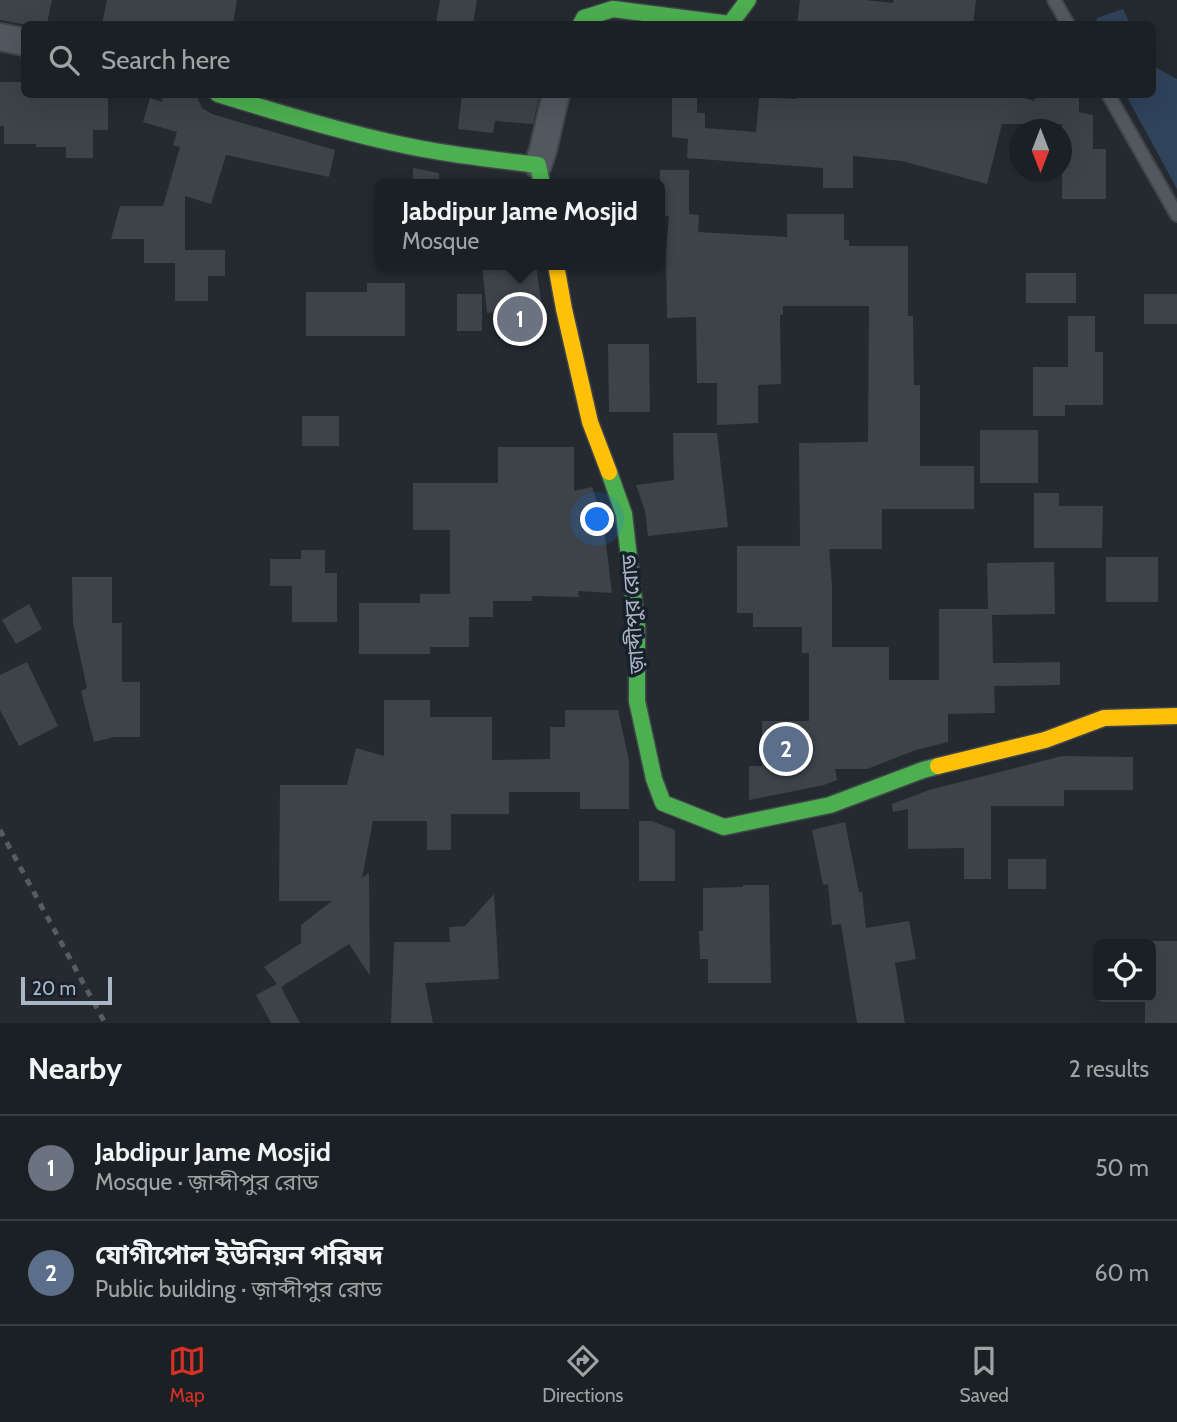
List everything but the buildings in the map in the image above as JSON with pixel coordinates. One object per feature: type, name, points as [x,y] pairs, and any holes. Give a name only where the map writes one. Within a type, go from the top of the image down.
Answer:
[{"type":"street","points":[[732,21],[748,0]]},
{"type":"street","points":[[582,21],[584,18],[613,9],[707,21]]},
{"type":"street","points":[[0,37],[21,41]]},
{"type":"street","points":[[231,98],[285,115],[396,143],[494,159],[540,175],[555,98]]},
{"type":"street","name":"জ়াব্দীপুর রোড","points":[[557,270],[590,422],[624,514],[637,627],[637,701],[654,779],[663,803],[724,827],[830,805],[923,770],[1045,740],[1104,718],[1177,716]]},
{"type":"lane","points":[[1054,0],[1066,21]]},
{"type":"lane","points":[[1110,98],[1177,215]]},
{"type":"water","points":[[1123,9],[1129,21],[1096,21],[1097,18]]},
{"type":"water","points":[[1156,68],[1177,79],[1177,189],[1128,98],[1156,98]]},
{"type":"railway","points":[[0,830],[105,1023]]},
{"type":"traffic: fast","points":[[732,21],[748,0]]},
{"type":"traffic: fast","points":[[582,21],[584,18],[613,9],[707,21]]},
{"type":"traffic: fast","points":[[231,98],[328,127],[394,143],[538,165],[541,179]]},
{"type":"traffic: fast","points":[[609,472],[624,514],[637,627],[637,701],[654,779],[663,803],[724,827],[830,805],[938,766]]},
{"type":"traffic: slow","points":[[557,270],[590,422],[609,472]]},
{"type":"traffic: slow","points":[[938,766],[1045,740],[1104,718],[1177,716]]},
{"type":"place","name":"Jabdipur Jame Mosjid","points":[[520,319]]},
{"type":"place","name":"যোগীপোল ইউনিয়ন পরিষদ","points":[[786,749]]}]
